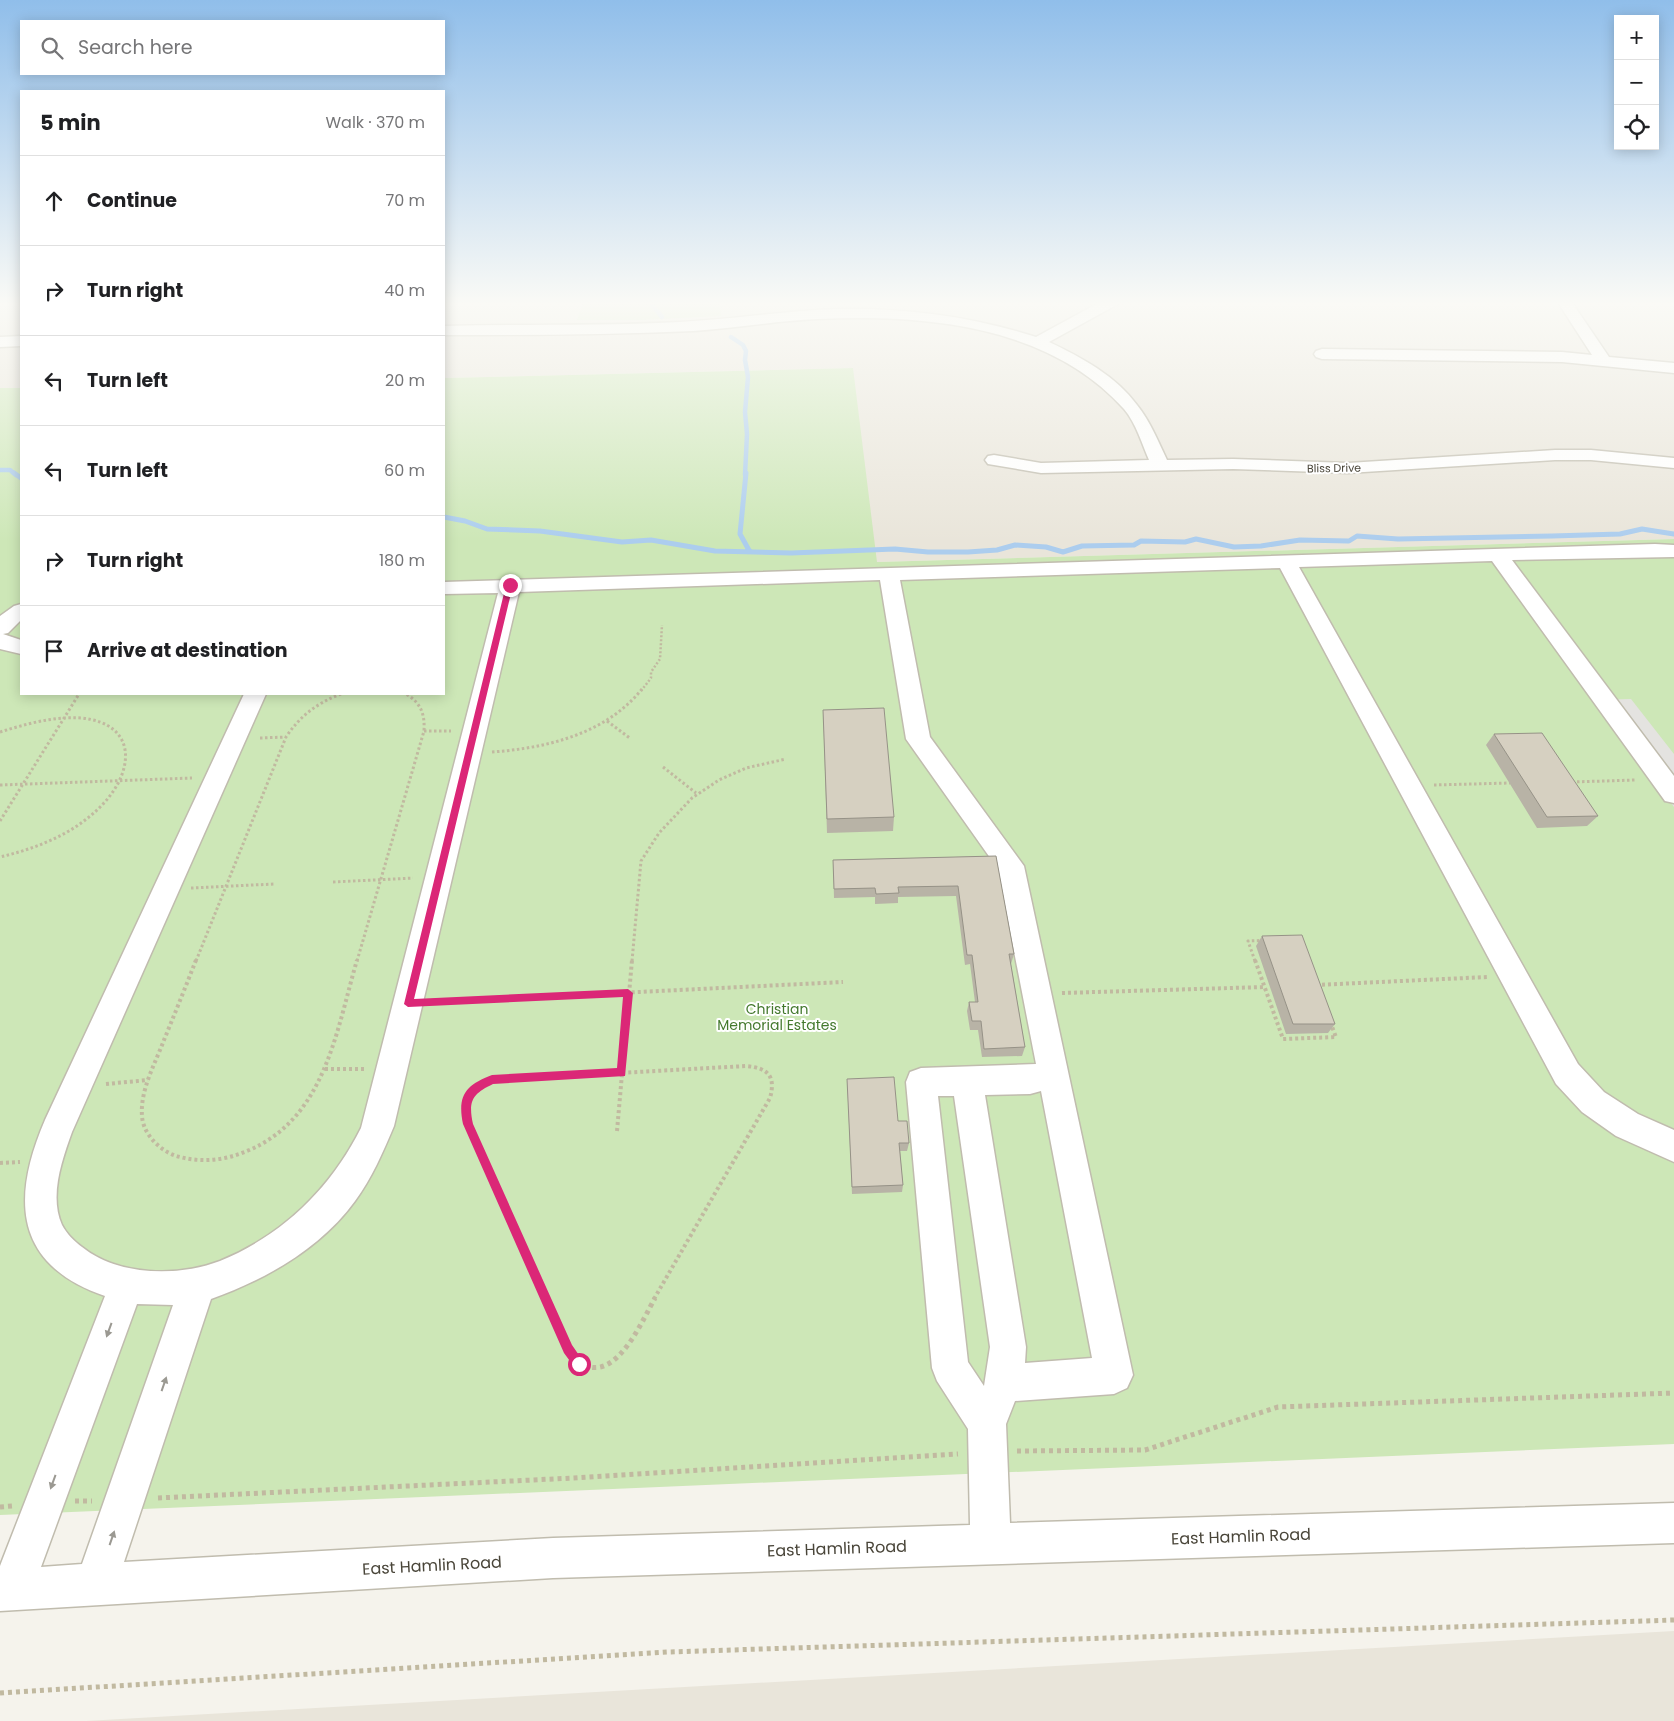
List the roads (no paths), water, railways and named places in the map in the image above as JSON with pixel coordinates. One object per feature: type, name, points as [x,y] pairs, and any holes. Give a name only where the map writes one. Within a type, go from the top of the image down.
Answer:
[{"type":"street","points":[[1103,381],[1131,407],[1160,465]]},
{"type":"street","name":"Bliss Drive","points":[[994,460],[1041,468],[1233,464],[1348,468],[1555,454],[1591,455],[1674,463]]},
{"type":"street","points":[[445,588],[1497,554],[1674,551]]},
{"type":"street","points":[[1497,554],[1668,786]]},
{"type":"street","points":[[1286,561],[1567,1074],[1592,1102],[1627,1125],[1674,1146]]},
{"type":"street","points":[[889,574],[918,739],[1011,866],[1114,1375],[1004,1383]]},
{"type":"street","points":[[255,695],[56,1131],[42,1171],[41,1204],[49,1237],[68,1259],[93,1275],[126,1285],[163,1289],[198,1285],[242,1268],[313,1222],[342,1191],[364,1160],[378,1126],[510,585]]},
{"type":"street","points":[[0,628],[12,616],[20,612]]},
{"type":"street","points":[[0,640],[20,647]]},
{"type":"street","points":[[988,1438],[950,1368],[921,1082],[1030,1080],[1053,1074]]},
{"type":"street","points":[[967,1082],[1008,1347],[1004,1383],[988,1438],[991,1543]]},
{"type":"street","points":[[6,1590],[45,1502],[126,1285]]},
{"type":"street","points":[[96,1584],[198,1285]]},
{"type":"street","name":"East Hamlin Road","points":[[6,1590],[553,1558],[1674,1523]]},
{"type":"waterway","points":[[745,475],[747,434],[745,412],[748,381]]},
{"type":"waterway","points":[[0,470],[10,470],[16,475]]},
{"type":"waterway","points":[[14,473],[20,477]]},
{"type":"waterway","points":[[746,473],[740,534],[750,552]]},
{"type":"waterway","points":[[445,517],[465,521],[487,529],[540,531],[622,542],[651,540],[715,551],[750,552]]},
{"type":"waterway","points":[[750,552],[791,553],[895,549],[928,552],[968,552],[997,550],[1015,545],[1046,547],[1063,552],[1082,546],[1134,545],[1141,541],[1185,542],[1196,539],[1234,547],[1261,546],[1300,540],[1349,541],[1357,536],[1398,539],[1552,536],[1620,534],[1642,529],[1674,534]]},
{"type":"park label","name":"Christian Memorial Estates","points":[[777,1018]]}]
